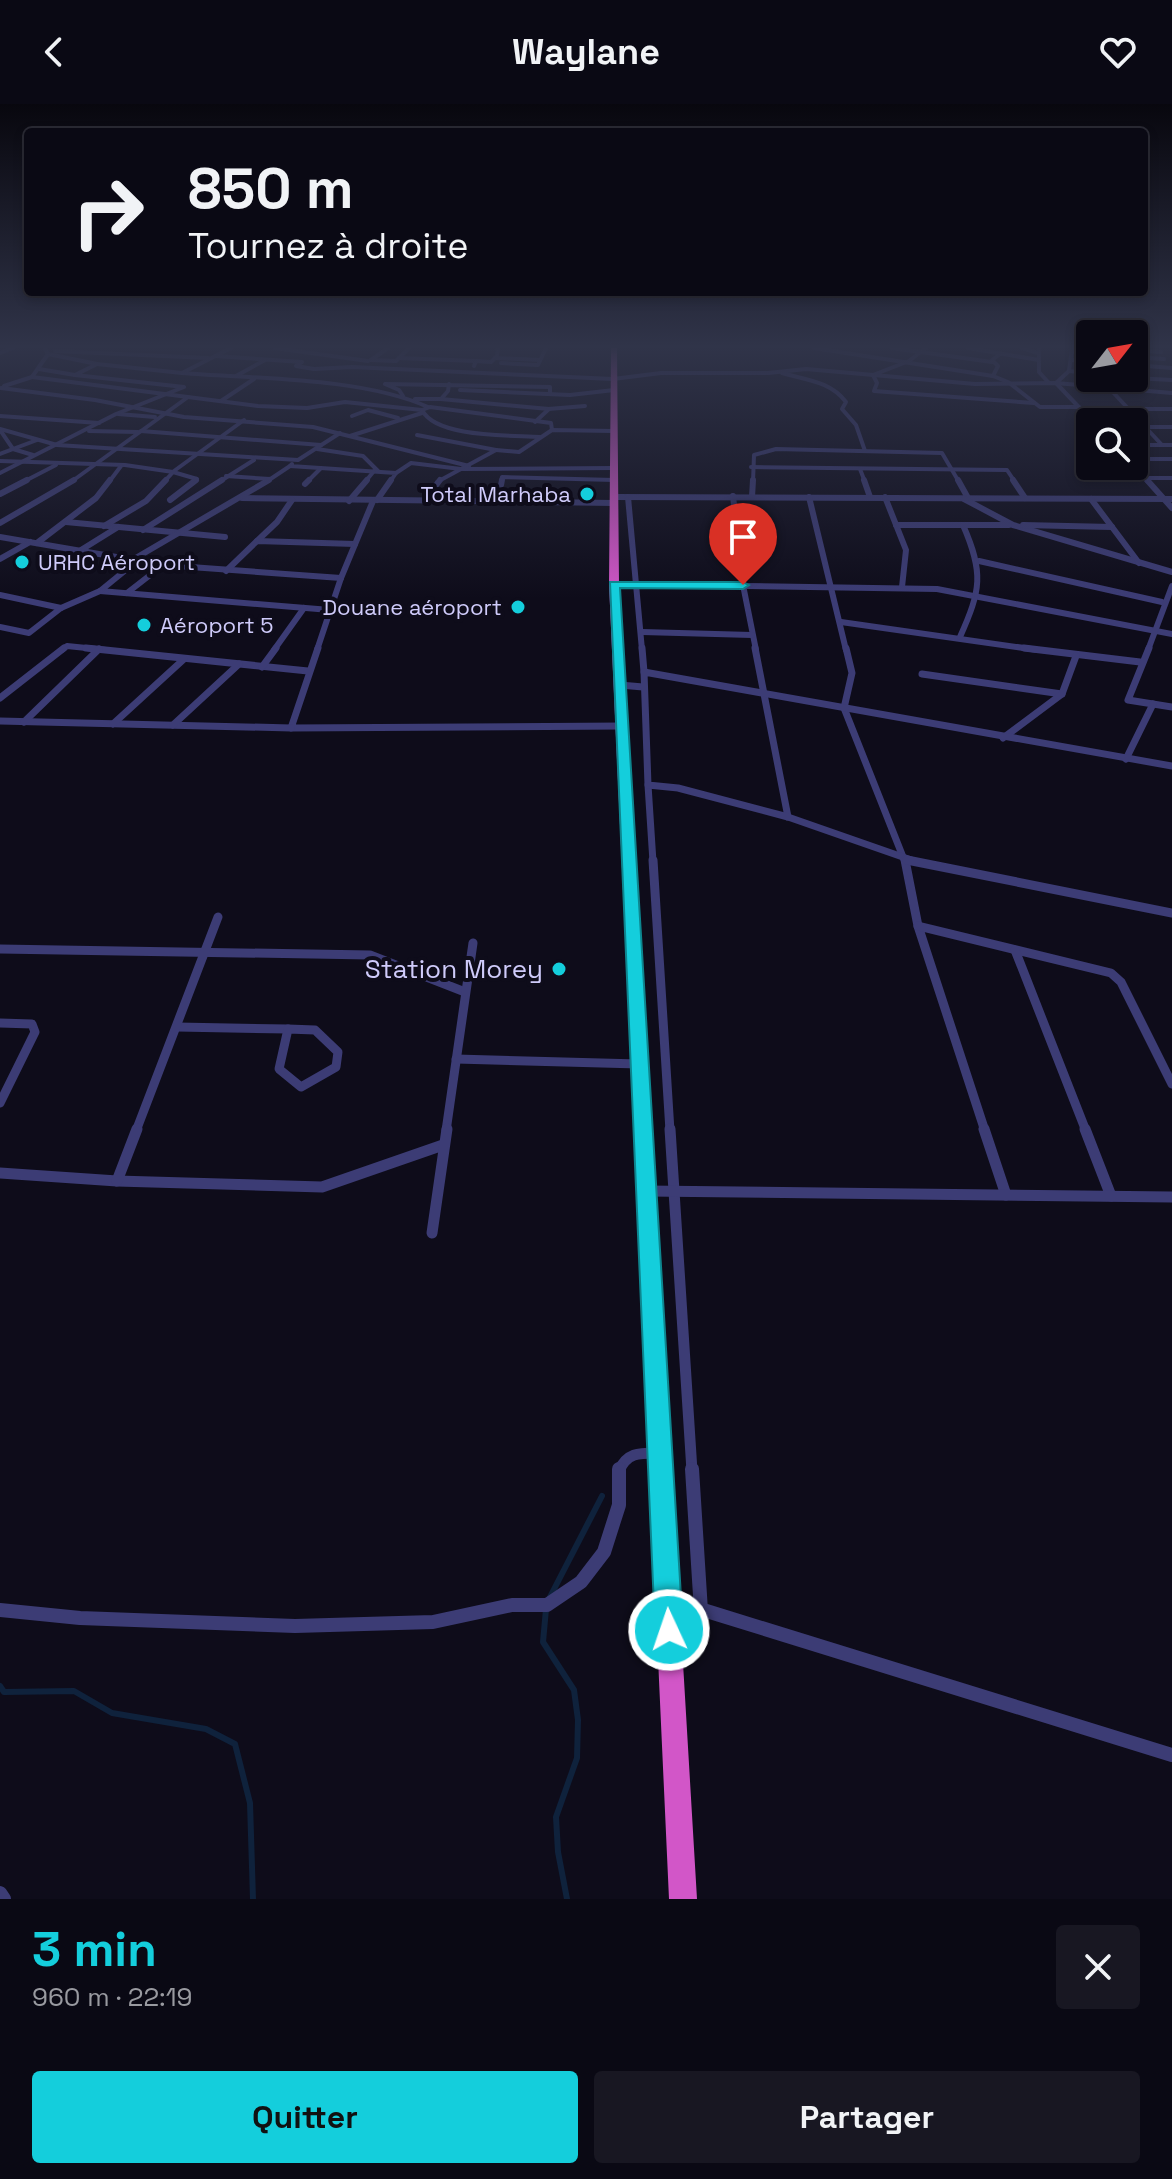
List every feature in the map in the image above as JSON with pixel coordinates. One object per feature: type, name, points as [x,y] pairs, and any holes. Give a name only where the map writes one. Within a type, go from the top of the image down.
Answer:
[{"type":"highway","points":[[613,432],[616,489],[614,584],[683,1899]]},
{"type":"street","points":[[1,432],[13,449],[59,463]]},
{"type":"street","points":[[7,432],[57,445],[298,460]]},
{"type":"street","points":[[0,473],[82,432]]},
{"type":"street","points":[[0,523],[96,464],[139,432]]},
{"type":"street","points":[[153,432],[319,447],[363,456],[376,471]]},
{"type":"street","points":[[104,526],[151,496],[174,471],[228,432]]},
{"type":"street","points":[[334,432],[469,466]]},
{"type":"street","points":[[350,436],[362,432]]},
{"type":"street","points":[[486,432],[540,437]]},
{"type":"street","points":[[417,435],[516,453],[549,432]]},
{"type":"street","points":[[858,432],[865,451]]},
{"type":"street","points":[[1150,432],[1162,445]]},
{"type":"street","points":[[0,627],[29,633],[61,608],[100,591],[136,560],[179,532],[242,498],[340,433]]},
{"type":"street","points":[[0,451],[37,440]]},
{"type":"street","points":[[1148,445],[1172,445]]},
{"type":"street","points":[[424,501],[438,481],[496,450]]},
{"type":"street","points":[[752,497],[751,467],[754,455],[769,450],[942,453],[964,498],[1013,525],[1172,572]]},
{"type":"street","points":[[143,530],[257,458]]},
{"type":"street","points":[[1148,459],[1172,459]]},
{"type":"street","points":[[0,461],[121,466],[174,471],[197,479],[170,500]]},
{"type":"street","points":[[0,494],[59,463]]},
{"type":"street","points":[[291,728],[308,671],[355,544],[375,500],[396,473],[411,463],[616,489]]},
{"type":"street","points":[[0,559],[66,522],[96,498],[121,466]]},
{"type":"street","points":[[290,466],[396,473]]},
{"type":"street","points":[[751,467],[1007,470],[1025,498]]},
{"type":"street","points":[[305,484],[321,468]]},
{"type":"street","points":[[860,469],[870,497]]},
{"type":"street","points":[[349,501],[376,471]]},
{"type":"street","points":[[226,476],[270,479]]},
{"type":"street","points":[[501,485],[502,477],[616,489],[752,497],[1172,499]]},
{"type":"street","points":[[1148,478],[1172,478]]},
{"type":"street","points":[[1146,480],[1172,508]]},
{"type":"street","points":[[242,498],[424,501],[616,489]]},
{"type":"street","points":[[616,489],[636,585],[642,632],[648,785],[701,1611]]},
{"type":"street","points":[[151,496],[186,503]]},
{"type":"street","points":[[733,496],[743,585],[788,817]]},
{"type":"street","points":[[809,497],[852,673],[844,708],[905,860],[918,926],[1006,1195]]},
{"type":"street","points":[[885,497],[907,556],[902,587]]},
{"type":"street","points":[[1091,499],[1139,563]]},
{"type":"street","points":[[226,571],[277,522],[292,500]]},
{"type":"street","points":[[66,522],[225,537]]},
{"type":"street","points":[[896,525],[1112,527]]},
{"type":"street","points":[[960,637],[979,596],[979,561],[963,525]]},
{"type":"street","points":[[81,550],[118,527]]},
{"type":"street","points":[[0,537],[163,565],[341,578]]},
{"type":"street","points":[[257,541],[355,544]]},
{"type":"street","points":[[979,561],[1162,602]]},
{"type":"street","points":[[127,593],[163,565]]},
{"type":"street","points":[[614,584],[902,587],[979,596],[1154,633],[1172,634]]},
{"type":"street","points":[[1172,586],[1162,602],[1154,633],[1140,662],[1128,700],[1172,707]]},
{"type":"street","points":[[100,591],[330,610]]},
{"type":"street","points":[[0,595],[61,608]]},
{"type":"street","points":[[262,667],[304,608]]},
{"type":"street","points":[[841,622],[1076,656],[1140,662]]},
{"type":"street","points":[[642,632],[752,635]]},
{"type":"street","points":[[0,698],[67,646],[308,671]]},
{"type":"street","points":[[24,722],[99,649]]},
{"type":"street","points":[[1003,738],[1062,694],[1076,656]]},
{"type":"street","points":[[113,724],[184,659]]},
{"type":"street","points":[[173,725],[239,664]]},
{"type":"street","points":[[644,672],[1172,766]]},
{"type":"street","points":[[922,674],[1062,694]]},
{"type":"street","points":[[620,685],[643,687]]},
{"type":"street","points":[[1126,759],[1153,704]]},
{"type":"street","points":[[0,721],[291,728],[622,726]]},
{"type":"street","points":[[648,785],[678,788],[788,817],[905,860],[1172,913]]},
{"type":"street","points":[[117,1181],[218,917]]},
{"type":"street","points":[[918,926],[1111,973],[1117,978],[1172,1084]]},
{"type":"street","points":[[432,1233],[473,943]]},
{"type":"street","points":[[0,949],[370,955],[465,992]]},
{"type":"street","points":[[1015,950],[1111,1196]]},
{"type":"street","points":[[0,1023],[32,1024],[35,1032],[0,1103]]},
{"type":"street","points":[[177,1027],[288,1029],[315,1030],[338,1052],[336,1067],[301,1087],[279,1069],[288,1029]]},
{"type":"street","points":[[456,1059],[639,1064]]},
{"type":"street","points":[[0,1173],[117,1181],[322,1187],[443,1145]]},
{"type":"street","points":[[646,1191],[1172,1197]]},
{"type":"street","points":[[0,1610],[80,1618],[295,1626],[433,1622],[512,1605],[547,1605],[581,1582],[604,1552],[619,1505],[619,1469],[625,1459],[636,1453],[660,1453]]},
{"type":"street","points":[[667,1599],[1172,1755]]},
{"type":"street","points":[[0,1893],[4,1899]]},
{"type":"waterway","points":[[550,1597],[602,1496]]},
{"type":"waterway","points":[[546,1609],[543,1642],[574,1690],[578,1720],[577,1758],[556,1817],[558,1852],[567,1899]]},
{"type":"waterway","points":[[0,1686],[4,1692],[74,1691],[112,1713],[206,1729],[235,1744],[250,1803],[253,1899]]},
{"type":"place","name":"Total Marhaba","points":[[587,494]]},
{"type":"place","name":"URHC Aéroport","points":[[22,562]]},
{"type":"place","name":"Douane aéroport","points":[[518,607]]},
{"type":"place","name":"Aéroport 5","points":[[144,625]]},
{"type":"place","name":"Station Morey","points":[[559,969]]},
{"type":"route","points":[[669,1630],[614,584],[743,585]]}]
